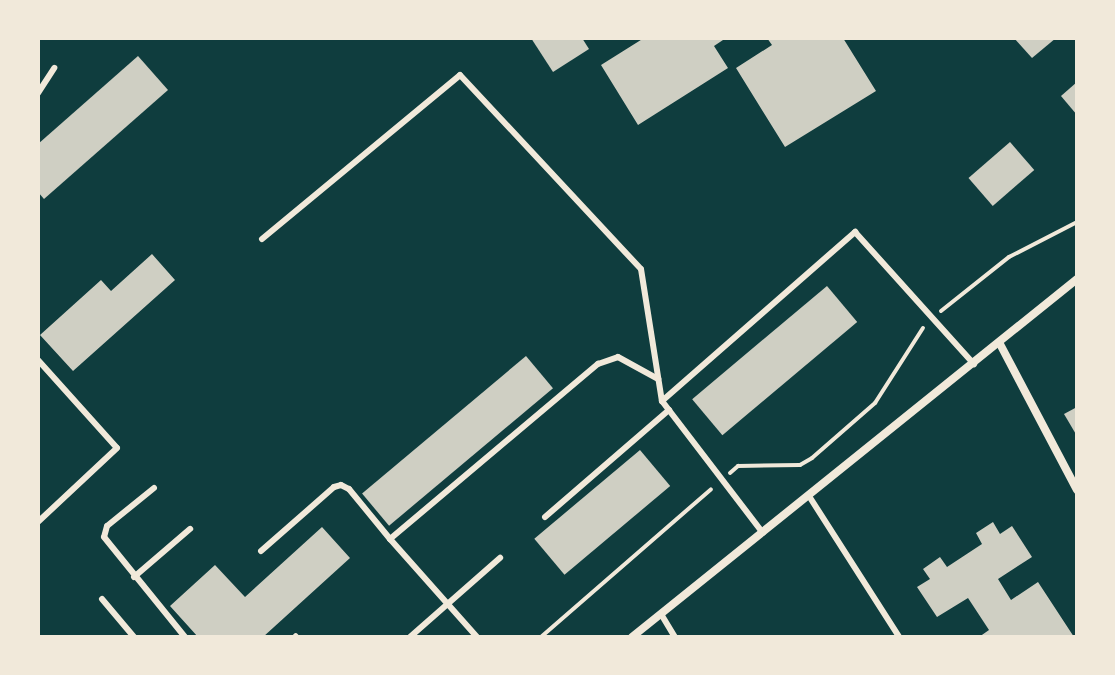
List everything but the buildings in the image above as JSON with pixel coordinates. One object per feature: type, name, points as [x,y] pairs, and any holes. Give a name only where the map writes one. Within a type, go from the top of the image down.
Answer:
[{"type":"street","points":[[632,637],[1077,279]]},
{"type":"street","points":[[1000,344],[1077,490]]},
{"type":"lane","points":[[38,93],[54,68]]},
{"type":"lane","points":[[262,239],[460,75],[641,269],[662,401],[763,533]]},
{"type":"lane","points":[[662,401],[855,232],[974,364]]},
{"type":"lane","points":[[390,539],[598,364],[618,357],[658,379]]},
{"type":"lane","points":[[38,360],[117,448],[38,522]]},
{"type":"lane","points":[[545,517],[669,410]]},
{"type":"lane","points":[[261,551],[334,487],[341,485],[349,489],[477,637]]},
{"type":"lane","points":[[154,488],[107,526],[104,537],[185,637]]},
{"type":"lane","points":[[809,496],[899,637]]},
{"type":"lane","points":[[134,577],[190,529]]},
{"type":"lane","points":[[410,637],[500,558]]},
{"type":"lane","points":[[102,599],[134,637]]},
{"type":"lane","points":[[661,614],[675,637]]},
{"type":"path","points":[[541,637],[738,466],[800,465],[812,458],[875,403],[915,335],[933,318],[1009,257],[1077,222]]}]
